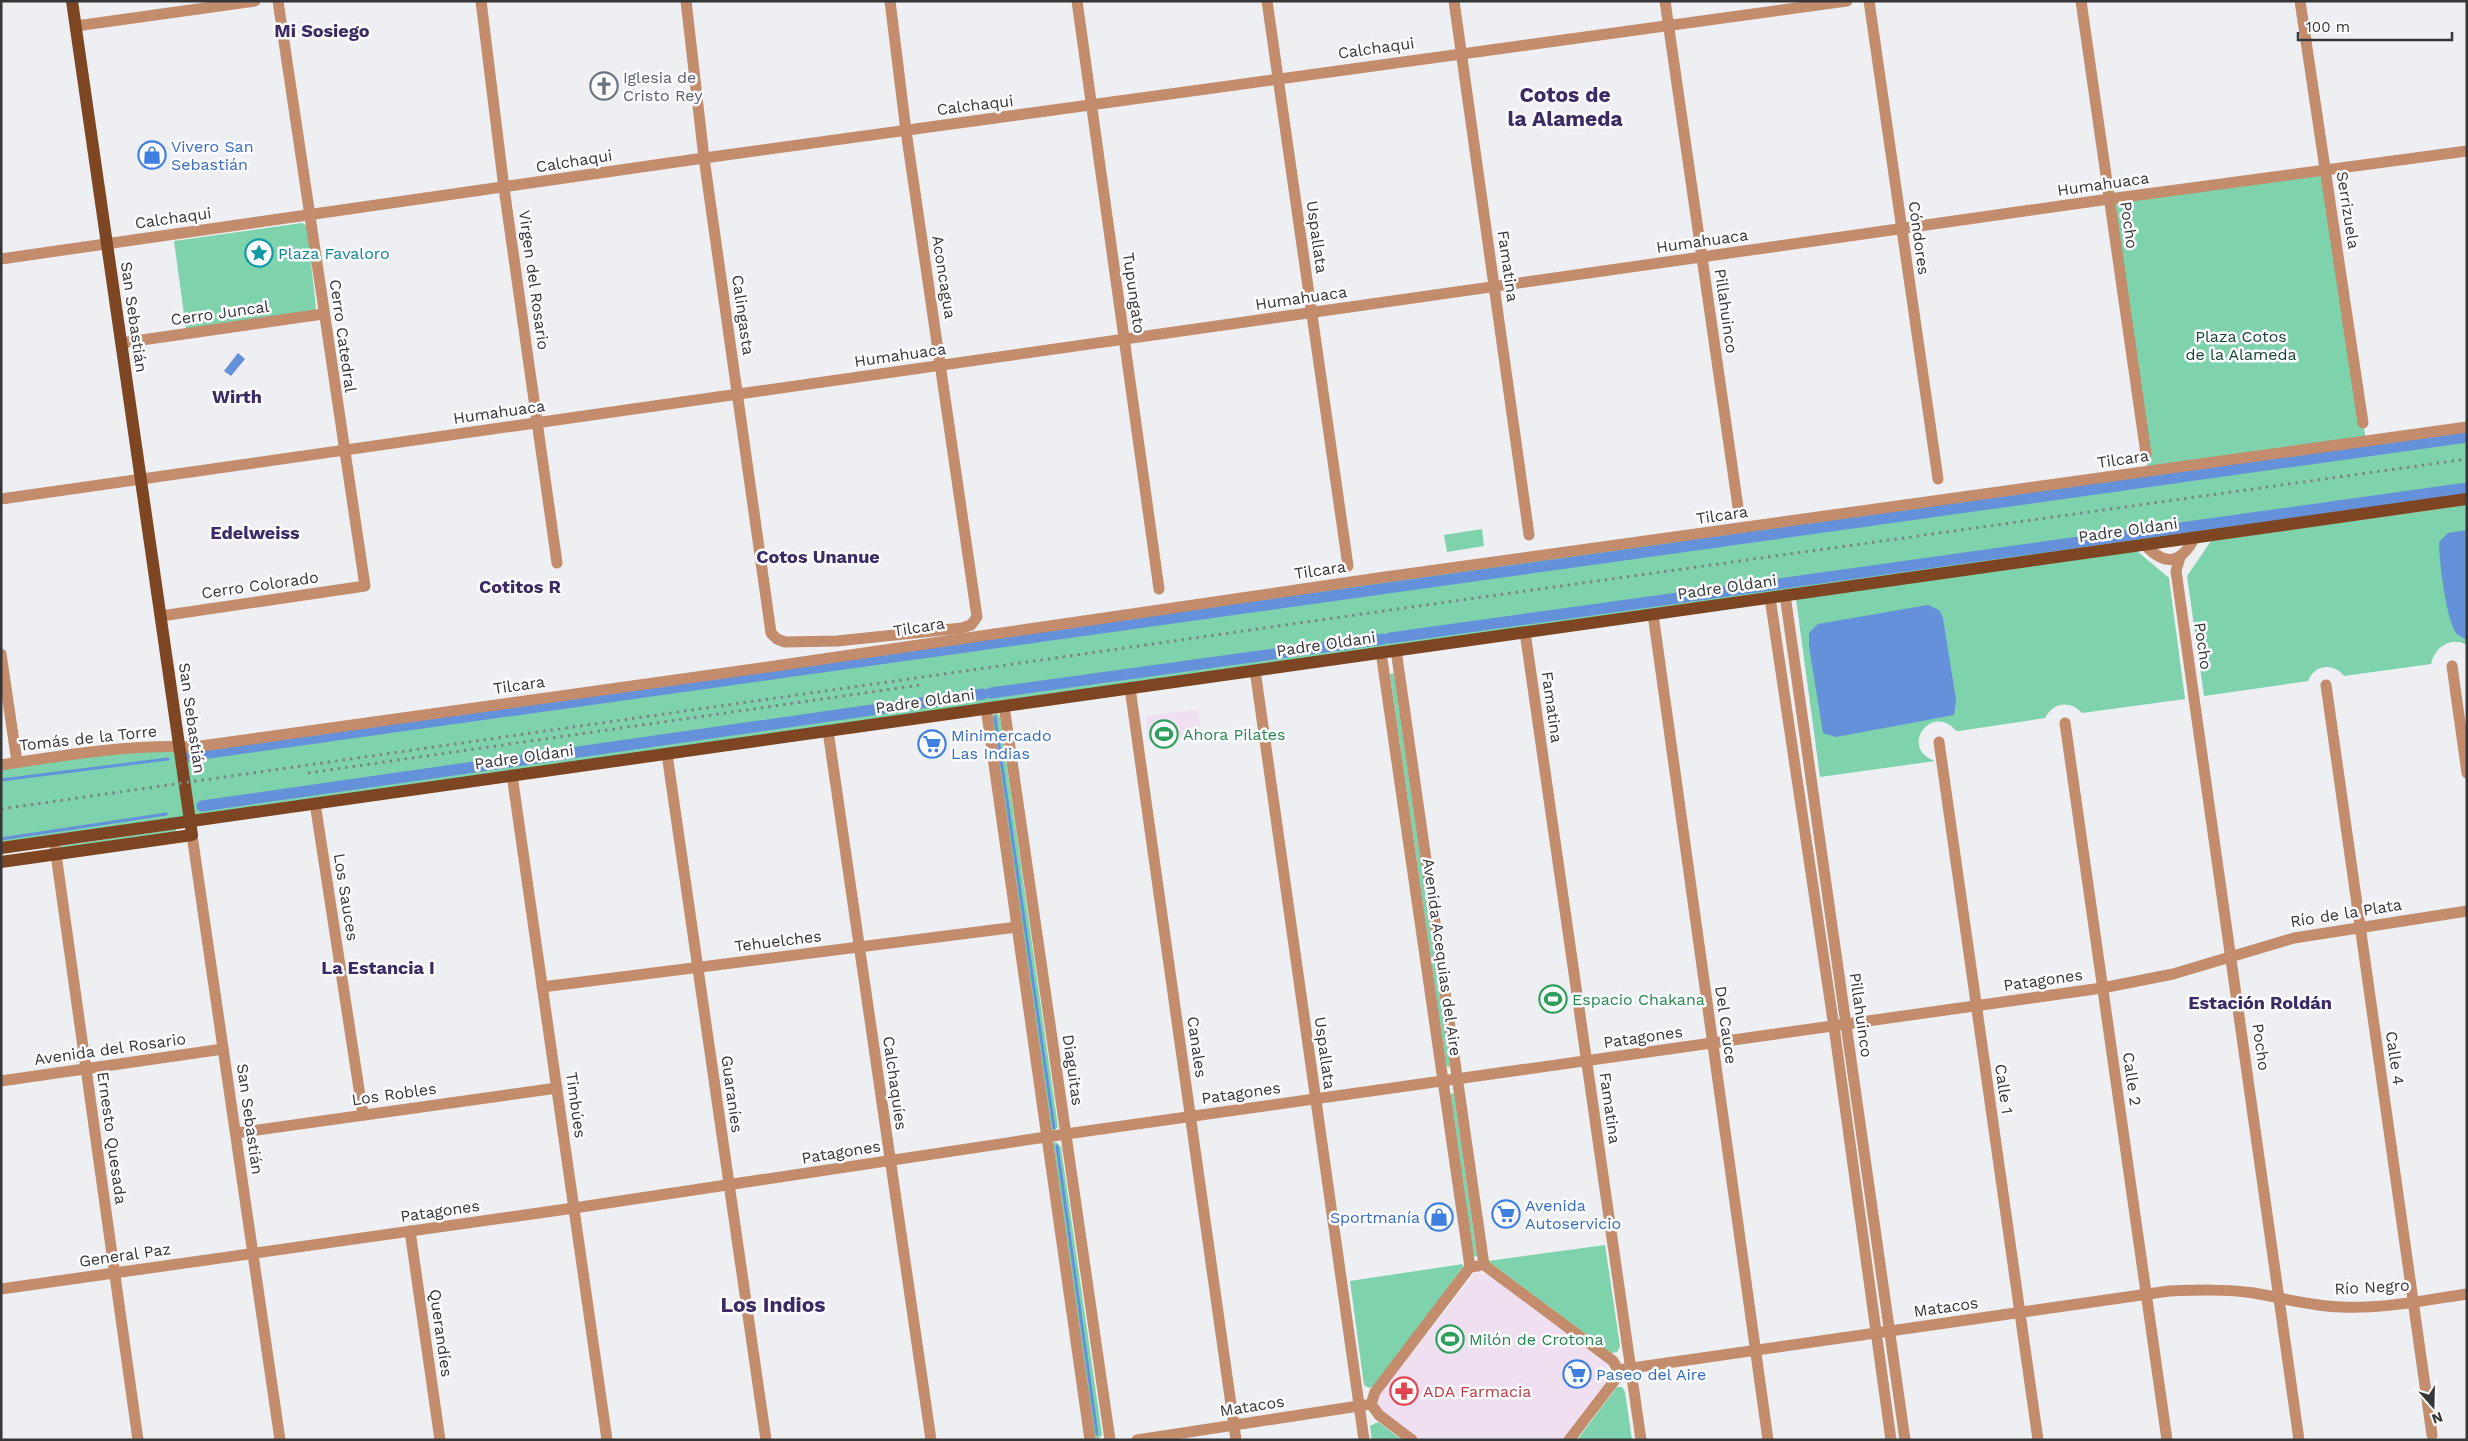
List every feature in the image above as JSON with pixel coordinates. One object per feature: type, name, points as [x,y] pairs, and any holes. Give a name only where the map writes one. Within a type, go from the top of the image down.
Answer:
[{"type":"main road","name":"San Sebastián","points":[[72,1],[192,835]]},
{"type":"main road","name":"Padre Oldani","points":[[1,848],[2467,498]]},
{"type":"main road","points":[[1,862],[192,835]]},
{"type":"street","points":[[76,26],[255,1]]},
{"type":"street","name":"Cerro Catedral","points":[[278,1],[364,586]]},
{"type":"street","name":"Virgen del Rosario","points":[[481,1],[504,188],[557,563]]},
{"type":"street","name":"Calingasta","points":[[686,1],[704,158],[739,394],[771,633]]},
{"type":"street","name":"Aconcagua","points":[[890,1],[906,131],[942,365],[977,617]]},
{"type":"street","name":"Tupungato","points":[[1077,1],[1159,589]]},
{"type":"street","name":"Uspallata","points":[[1267,1],[1348,566]]},
{"type":"street","name":"Famatina","points":[[1454,1],[1529,535]]},
{"type":"street","name":"Pillahuinco","points":[[1665,1],[1738,507]]},
{"type":"street","name":"Calchaqui","points":[[1,259],[704,158],[1092,106],[1461,52],[1847,1]]},
{"type":"street","name":"Cóndores","points":[[1870,1],[1938,479]]},
{"type":"street","name":"Pocho","points":[[2082,1],[2146,454]]},
{"type":"street","name":"Serrizuela","points":[[2300,1],[2364,424]]},
{"type":"street","name":"Humahuaca","points":[[1,499],[1124,338],[2109,199],[2467,151]]},
{"type":"street","name":"Cerro Juncal","points":[[121,343],[323,314]]},
{"type":"street","name":"Tilcara","points":[[179,746],[194,747],[1360,580],[2467,427]]},
{"type":"street","name":"Pocho","points":[[2195,537],[2187,552],[2180,557],[2176,571],[2299,1440]]},
{"type":"street","points":[[2144,544],[2153,554],[2164,560],[2176,571]]},
{"type":"street","points":[[2164,560],[2180,557]]},
{"type":"street","name":"Cerro Colorado","points":[[161,616],[364,586]]},
{"type":"street","name":"Pillahuinco","points":[[1785,595],[1906,1440]]},
{"type":"street","name":"Pillahuinco","points":[[1770,598],[1834,1027],[1890,1440]]},
{"type":"street","name":"Del Cauce","points":[[1653,614],[1768,1440]]},
{"type":"street","name":"Tilcara","points":[[771,633],[777,639],[785,642],[837,641],[962,628],[971,624],[977,617]]},
{"type":"street","name":"Famatina","points":[[1525,632],[1641,1440]]},
{"type":"street","name":"Avenida Acequias del Aire","points":[[1396,650],[1484,1264]]},
{"type":"street","name":"Avenida Acequias del Aire","points":[[1382,652],[1470,1267]]},
{"type":"street","points":[[1,654],[17,762]]},
{"type":"street","points":[[2452,666],[2467,773]]},
{"type":"street","name":"Uspallata","points":[[1255,670],[1364,1440]]},
{"type":"street","name":"Calle 4","points":[[2326,685],[2432,1435]]},
{"type":"street","name":"Canales","points":[[1130,688],[1236,1440]]},
{"type":"street","name":"Diaguitas","points":[[1004,706],[1110,1440]]},
{"type":"street","points":[[986,708],[1090,1440]]},
{"type":"street","name":"Calle 2","points":[[2065,723],[2167,1440]]},
{"type":"street","name":"Calchaquíes","points":[[828,731],[931,1440]]},
{"type":"street","name":"Calle 1","points":[[1938,742],[2038,1440]]},
{"type":"street","name":"Tomás de la Torre","points":[[1,765],[101,750],[179,746]]},
{"type":"street","name":"Guaraníes","points":[[667,754],[766,1440]]},
{"type":"street","name":"Timbúes","points":[[512,775],[607,1440]]},
{"type":"street","name":"Los Sauces","points":[[315,803],[363,1115]]},
{"type":"street","name":"San Sebastián","points":[[192,835],[280,1440]]},
{"type":"street","name":"Ernesto Quesada","points":[[54,840],[138,1440]]},
{"type":"street","name":"Río de la Plata","points":[[2232,956],[2294,938],[2360,926],[2467,911]]},
{"type":"street","name":"Tehuelches","points":[[542,987],[1017,927]]},
{"type":"street","name":"Patagones","points":[[253,1254],[1066,1134],[1976,1007],[2102,988],[2173,974],[2232,956]]},
{"type":"street","name":"Avenida del Rosario","points":[[1,1081],[223,1049]]},
{"type":"street","name":"Los Robles","points":[[236,1132],[557,1088]]},
{"type":"street","name":"Querandíes","points":[[410,1231],[440,1440]]},
{"type":"street","name":"General Paz","points":[[1,1289],[253,1254]]},
{"type":"street","points":[[1412,1440],[1379,1415],[1371,1404],[1375,1392],[1470,1267],[1484,1264],[1613,1361],[1618,1370],[1615,1380],[1569,1440]]},
{"type":"street","name":"Matacos","points":[[1618,1370],[2146,1295],[2212,1290],[2253,1293],[2280,1300]]},
{"type":"street","name":"Río Negro","points":[[2280,1300],[2340,1307],[2381,1306],[2467,1294]]},
{"type":"street","name":"Matacos","points":[[1137,1440],[1371,1404]]},
{"type":"shaded area","points":[[1198,709],[1201,735],[1149,743],[1146,716]]},
{"type":"shaded area","points":[[1475,1273],[1488,1275],[1607,1364],[1609,1374],[1607,1381],[1563,1440],[1417,1440],[1384,1415],[1377,1404],[1379,1395]]},
{"type":"green space","name":"Plaza Cotos de la Alameda","points":[[2326,171],[2366,441],[2467,427],[2467,499],[1,848],[1,765],[194,747],[2148,471],[2109,199]]},
{"type":"green space","name":"Plaza Favaloro","points":[[302,223],[307,226],[316,308],[314,311],[186,329],[174,241]]},
{"type":"green space","points":[[2467,505],[2467,645],[2455,642],[2444,645],[2436,653],[2431,664],[2344,676],[2335,669],[2324,667],[2315,672],[2308,681],[2204,696],[2187,576],[2211,541]]},
{"type":"green space","points":[[1482,529],[1484,546],[1447,552],[1444,535]]},
{"type":"green space","points":[[2137,551],[2169,578],[2185,699],[2082,713],[2072,706],[2062,705],[2052,709],[2045,718],[1959,731],[1956,731],[1947,723],[1937,722],[1929,724],[1919,738],[1919,747],[1924,755],[1935,761],[1820,777],[1796,599]]},
{"type":"green space","points":[[1394,674],[1450,1066],[1448,1067],[1446,1065],[1390,675]]},
{"type":"green space","points":[[997,713],[1000,717],[1058,1127],[1053,1131],[1050,1130],[992,715]]},
{"type":"green space","points":[[176,829],[176,832],[62,850],[60,846]]},
{"type":"green space","points":[[1454,1094],[1477,1256],[1475,1257],[1473,1254],[1450,1095]]},
{"type":"green space","points":[[1056,1142],[1061,1147],[1102,1435],[1097,1440],[1093,1439],[1053,1143]]},
{"type":"green space","points":[[1605,1245],[1620,1346],[1617,1352],[1611,1353],[1488,1261]]},
{"type":"green space","points":[[1463,1264],[1463,1267],[1374,1386],[1369,1388],[1364,1385],[1350,1281]]},
{"type":"green space","points":[[1617,1387],[1622,1387],[1625,1392],[1632,1440],[1577,1440]]},
{"type":"green space","points":[[1378,1422],[1402,1440],[1372,1440],[1370,1426]]},
{"type":"water","points":[[238,353],[245,359],[231,376],[224,371]]},
{"type":"water","points":[[2467,530],[2467,640],[2457,634],[2446,604],[2439,542],[2448,533]]},
{"type":"water","points":[[1928,605],[1939,610],[1943,618],[1956,700],[1954,715],[1836,737],[1823,733],[1809,646],[1809,633],[1818,624]]},
{"type":"waterway","points":[[187,756],[2467,437]]},
{"type":"waterway","points":[[1390,638],[2467,488]]},
{"type":"waterway","points":[[991,693],[1383,639]]},
{"type":"waterway","points":[[202,806],[983,694]]},
{"type":"waterway","points":[[995,717],[1054,1128]]},
{"type":"waterway","points":[[1,780],[168,759]]},
{"type":"waterway","points":[[1,839],[166,814]]},
{"type":"waterway","points":[[1057,1146],[1097,1434]]},
{"type":"railway","points":[[1,809],[1383,611],[2467,459]]},
{"type":"railway","points":[[308,773],[920,685]]},
{"type":"place","name":"Iglesia de Cristo Rey","points":[[604,86]]},
{"type":"place","name":"Vivero San Sebastián","points":[[152,155]]},
{"type":"place","name":"Plaza Favaloro","points":[[259,253]]},
{"type":"place","name":"Ahora Pilates","points":[[1164,734]]},
{"type":"place","name":"Minimercado Las Indias","points":[[932,744]]},
{"type":"place","name":"Espacio Chakana","points":[[1553,999]]},
{"type":"place","name":"Avenida Autoservicio","points":[[1506,1214]]},
{"type":"place","name":"Sportmanía","points":[[1439,1217]]},
{"type":"place","name":"Milón de Crotona","points":[[1450,1339]]},
{"type":"place","name":"Paseo del Aire","points":[[1577,1374]]},
{"type":"place","name":"ADA Farmacia","points":[[1404,1391]]},
{"type":"district","name":"Mi Sosiego","points":[[322,30]]},
{"type":"district","name":"Cotos de la Alameda","points":[[1565,106]]},
{"type":"district","name":"Wirth","points":[[237,396]]},
{"type":"district","name":"Edelweiss","points":[[255,532]]},
{"type":"district","name":"Cotos Unanue","points":[[818,556]]},
{"type":"district","name":"Cotitos R","points":[[520,586]]},
{"type":"district","name":"La Estancia I","points":[[378,967]]},
{"type":"district","name":"Estación Roldán","points":[[2260,1002]]},
{"type":"district","name":"Los Indios","points":[[773,1304]]}]
